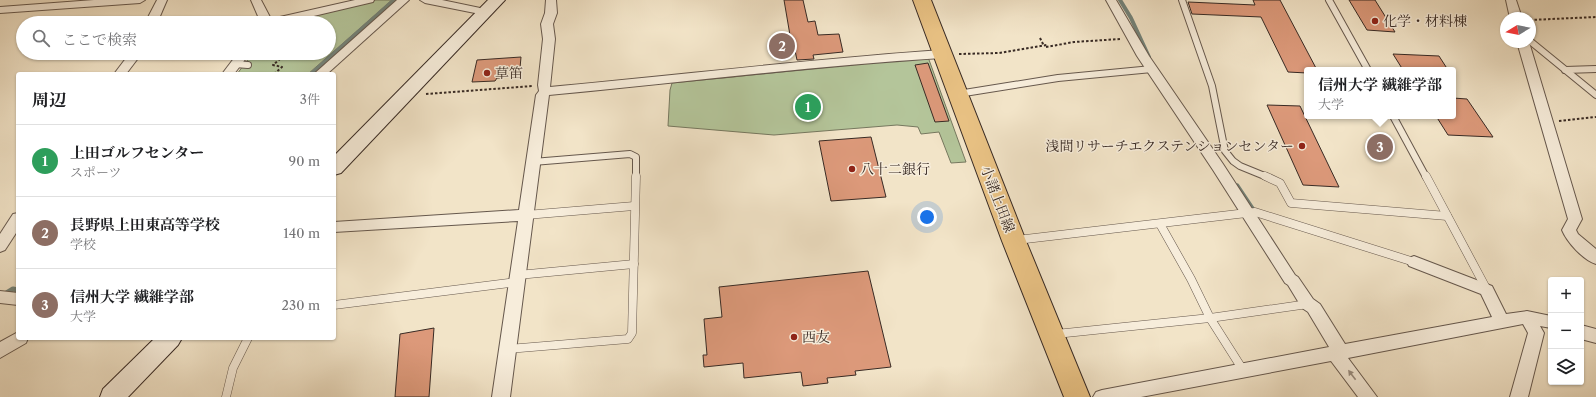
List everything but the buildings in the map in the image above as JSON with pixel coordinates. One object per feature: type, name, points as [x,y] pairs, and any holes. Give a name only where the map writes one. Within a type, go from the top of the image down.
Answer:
[{"type":"main road","name":"小諸上田線","points":[[922,0],[1014,241],[1077,397]]},
{"type":"street","points":[[0,10],[140,0]]},
{"type":"street","points":[[154,16],[162,0]]},
{"type":"street","points":[[256,0],[264,16]]},
{"type":"street","points":[[299,16],[369,0]]},
{"type":"street","points":[[336,60],[404,0]]},
{"type":"street","points":[[425,0],[485,12]]},
{"type":"street","points":[[336,165],[497,0]]},
{"type":"street","points":[[501,397],[544,88],[549,39],[547,24],[551,13],[551,0]]},
{"type":"street","points":[[1110,0],[1152,69],[1252,212],[1262,236],[1308,304],[1314,308],[1338,353],[1368,397]]},
{"type":"street","points":[[1511,0],[1514,12]]},
{"type":"street","points":[[1525,48],[1575,219],[1569,230],[1572,237],[1596,258]]},
{"type":"street","points":[[544,88],[689,78],[779,67],[943,55]]},
{"type":"street","points":[[122,72],[131,60]]},
{"type":"street","points":[[232,69],[239,60]]},
{"type":"street","points":[[322,72],[336,60]]},
{"type":"street","points":[[336,227],[526,215]]},
{"type":"street","points":[[0,246],[16,221]]},
{"type":"street","points":[[1414,262],[1487,290],[1502,322]]},
{"type":"street","points":[[1519,397],[1536,333],[1528,317]]},
{"type":"street","points":[[1102,397],[1528,317],[1548,321]]},
{"type":"street","points":[[1584,333],[1596,336]]},
{"type":"street","points":[[0,351],[17,340]]},
{"type":"street","points":[[112,397],[168,340]]},
{"type":"lane","points":[[1182,0],[1212,86],[1225,151],[1233,161],[1240,166],[1280,183],[1291,202],[1447,216]]},
{"type":"lane","points":[[1329,0],[1366,67]]},
{"type":"lane","points":[[1536,46],[1596,95]]},
{"type":"lane","points":[[232,69],[248,65]]},
{"type":"lane","points":[[958,94],[1058,78],[1152,69]]},
{"type":"lane","points":[[1565,70],[1596,69]]},
{"type":"lane","points":[[1395,119],[1487,290]]},
{"type":"lane","points":[[508,349],[628,339],[632,333],[636,157],[630,154],[533,162]]},
{"type":"lane","points":[[526,215],[634,206]]},
{"type":"lane","points":[[1014,241],[1252,212],[1414,262]]},
{"type":"lane","points":[[1160,224],[1191,279],[1210,318],[1243,370]]},
{"type":"lane","points":[[336,305],[634,264]]},
{"type":"lane","points":[[1052,334],[1210,318],[1308,304]]},
{"type":"lane","points":[[226,397],[233,368],[247,340]]},
{"type":"path","points":[[1536,20],[1596,17]]},
{"type":"path","points":[[943,55],[999,53],[1069,42],[1102,42],[1133,37]]},
{"type":"path","points":[[1040,38],[1046,46]]},
{"type":"path","points":[[276,72],[282,67],[273,65],[279,60]]},
{"type":"path","points":[[408,92],[418,95],[460,90],[544,88]]},
{"type":"path","points":[[1547,123],[1596,117]]},
{"type":"green space","points":[[376,0],[392,0],[336,49],[336,16],[309,16]]},
{"type":"green space","points":[[928,57],[966,162],[951,163],[939,132],[921,134],[918,127],[897,125],[774,135],[668,126],[670,90],[672,83]]},
{"type":"green space","points":[[248,60],[324,60],[310,72],[239,72]]},
{"type":"waterway","points":[[336,52],[394,0]]},
{"type":"waterway","points":[[1120,0],[1131,18],[1149,57]]},
{"type":"waterway","points":[[313,72],[327,60]]},
{"type":"waterway","points":[[1237,186],[1255,213]]},
{"type":"waterway","points":[[0,297],[13,289],[16,290]]},
{"type":"place","name":"化学・材料棟","points":[[1375,21]]},
{"type":"place","name":"長野県上田東高等学校","points":[[782,46]]},
{"type":"place","name":"草笛","points":[[487,73]]},
{"type":"place","name":"上田ゴルフセンター","points":[[808,107]]},
{"type":"place","name":"浅間リサーチエクステンションセンター","points":[[1302,146]]},
{"type":"place","name":"信州大学 繊維学部","points":[[1380,147]]},
{"type":"place","name":"八十二銀行","points":[[852,169]]},
{"type":"place","name":"西友","points":[[794,337]]}]
